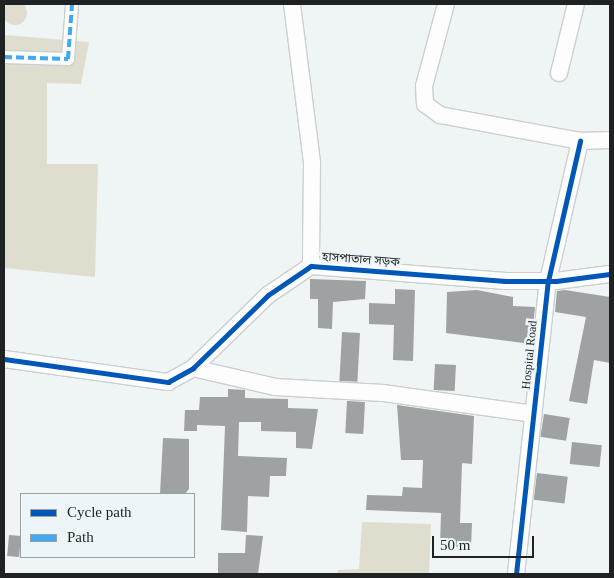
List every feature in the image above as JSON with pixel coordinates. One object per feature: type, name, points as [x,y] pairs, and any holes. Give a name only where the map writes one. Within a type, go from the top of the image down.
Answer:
[{"type":"street","points":[[4,57],[68,59],[72,4]]},
{"type":"street","points":[[292,4],[312,163],[310,266]]},
{"type":"street","points":[[446,4],[424,86],[425,104],[440,115],[580,142],[610,140]]},
{"type":"street","points":[[558,73],[576,4]]},
{"type":"street","name":"Hospital Road","points":[[516,574],[548,282],[580,142]]},
{"type":"street","name":"হাসপাতাল সড়ক","points":[[4,359],[156,382],[168,382],[193,368],[268,296],[310,266],[548,282],[610,274]]},
{"type":"street","points":[[193,368],[275,387],[383,392],[534,414]]},
{"type":"shaded area","points":[[15,1],[23,5],[27,13],[23,21],[15,25],[7,21],[3,13],[7,5]]},
{"type":"shaded area","points":[[4,35],[89,42],[81,84],[47,83],[47,164],[98,164],[95,277],[4,268]]},
{"type":"shaded area","points":[[362,522],[431,524],[429,574],[337,574],[338,570],[359,569]]},
{"type":"building","points":[[310,279],[366,281],[365,299],[333,302],[332,329],[318,328],[318,299],[310,299]]},
{"type":"building","points":[[395,289],[415,290],[413,361],[393,360],[394,325],[369,324],[369,303],[395,304]]},
{"type":"building","points":[[477,290],[513,297],[513,306],[535,307],[531,344],[446,333],[447,292]]},
{"type":"building","points":[[565,290],[610,297],[610,363],[594,360],[587,404],[569,401],[586,317],[555,312],[557,291]]},
{"type":"building","points":[[342,332],[360,333],[357,382],[339,381]]},
{"type":"building","points":[[435,364],[456,365],[455,391],[434,390]]},
{"type":"building","points":[[228,389],[245,390],[245,398],[288,399],[288,408],[318,409],[312,449],[296,448],[296,432],[261,431],[261,422],[239,422],[238,456],[287,458],[286,476],[270,476],[269,497],[248,496],[247,532],[221,530],[225,426],[197,425],[197,431],[184,431],[185,410],[199,410],[200,397],[228,397]]},
{"type":"building","points":[[347,401],[365,402],[363,434],[345,433]]},
{"type":"building","points":[[397,405],[474,416],[472,464],[462,463],[460,523],[472,523],[471,547],[440,546],[441,513],[366,510],[367,495],[402,496],[403,487],[422,488],[423,460],[401,460]]},
{"type":"building","points":[[544,414],[570,418],[566,441],[540,437]]},
{"type":"building","points":[[163,438],[189,439],[189,489],[186,493],[160,493]]},
{"type":"building","points":[[572,442],[602,445],[600,467],[570,464]]},
{"type":"building","points":[[537,473],[568,477],[564,504],[534,500]]},
{"type":"building","points":[[9,535],[20,536],[19,557],[7,556]]},
{"type":"building","points":[[246,535],[263,536],[258,574],[218,574],[218,553],[245,553]]},
{"type":"marked path","points":[[4,57],[68,59],[72,4]]},
{"type":"cycle path","points":[[516,574],[548,281],[580,141]]},
{"type":"cycle path","points":[[4,359],[168,382],[193,368],[268,295],[311,266],[505,281],[556,281],[610,274]]}]
